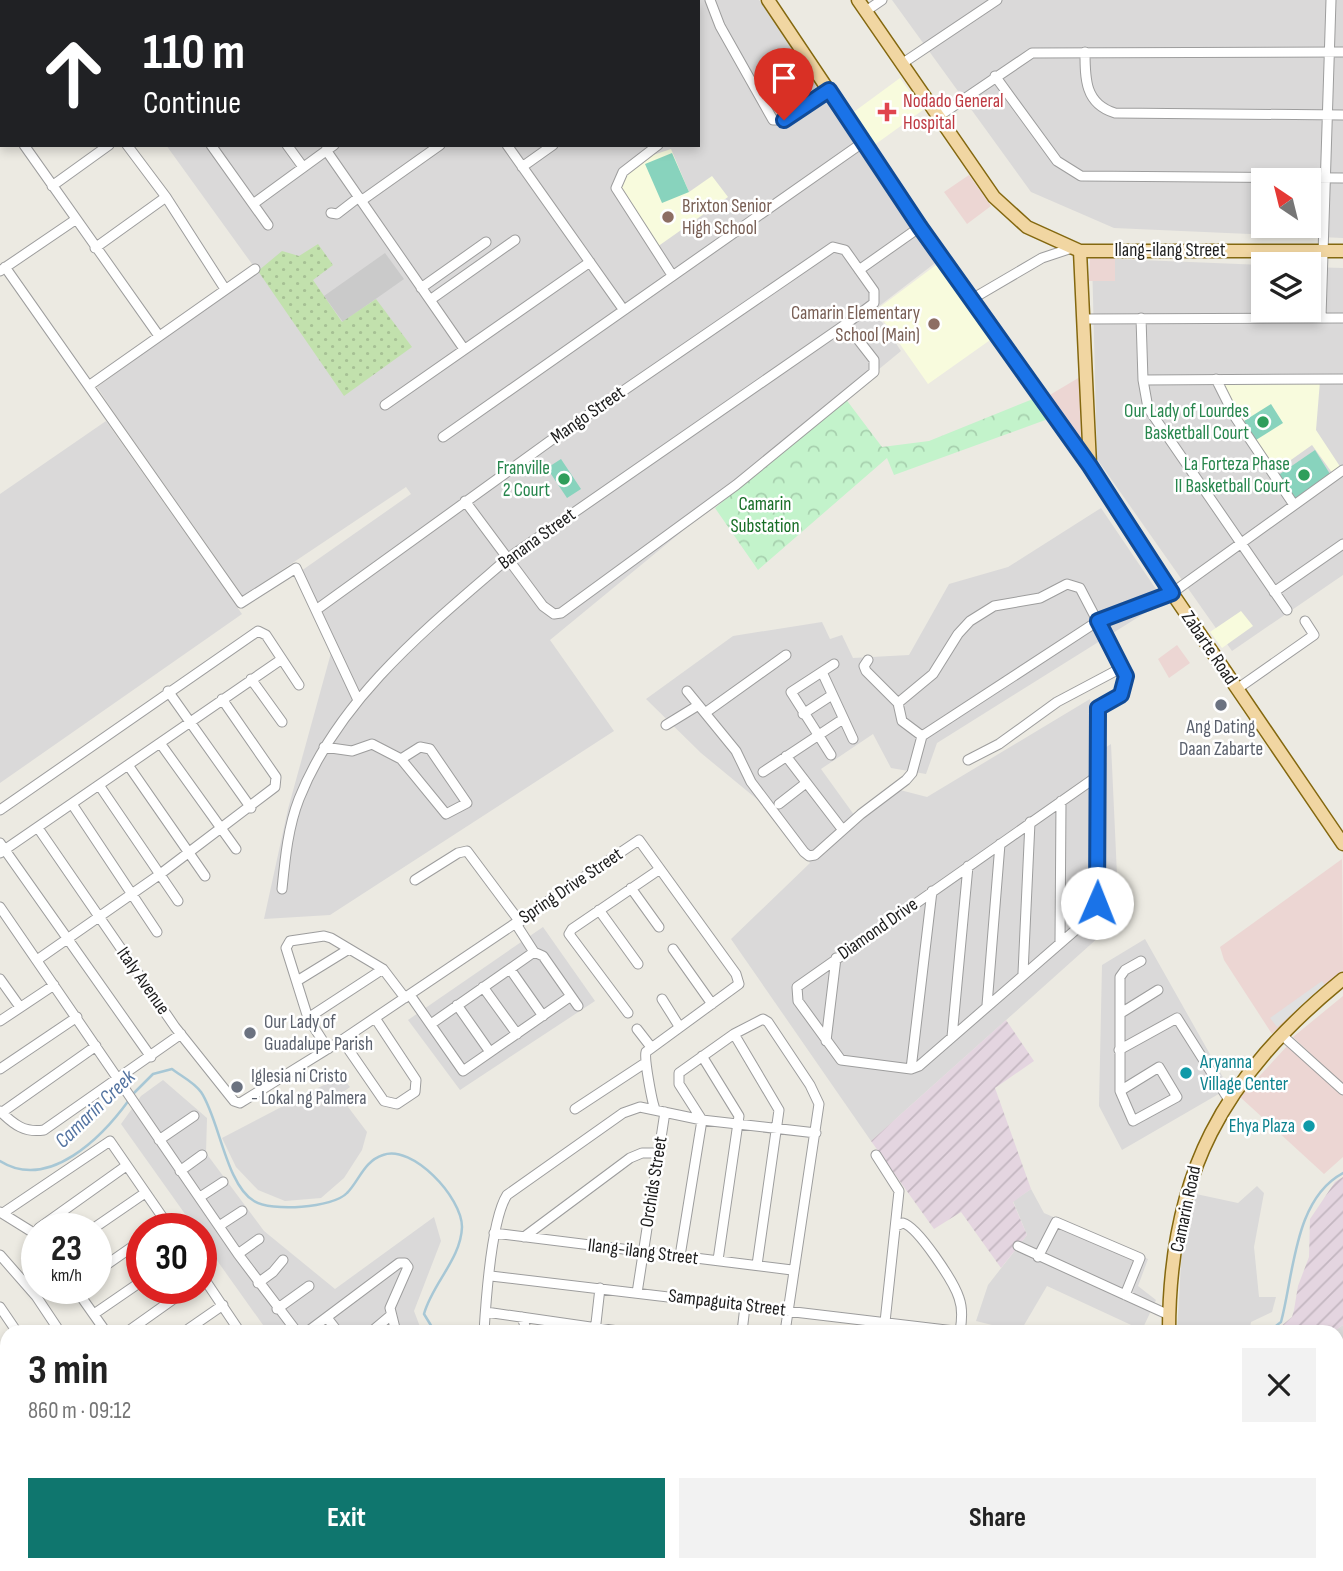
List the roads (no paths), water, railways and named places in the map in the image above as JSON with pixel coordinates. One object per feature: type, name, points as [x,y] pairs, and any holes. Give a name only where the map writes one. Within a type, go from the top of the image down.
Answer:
[{"type":"main road","name":"Zabarte Road","points":[[768,0],[865,141],[920,227],[1090,466],[1172,593],[1343,844]]},
{"type":"main road","points":[[862,5],[994,197],[1027,228],[1076,249],[1085,319],[1090,466]]},
{"type":"main road","name":"Ilang-ilang Street","points":[[1076,249],[1343,251]]},
{"type":"main road","name":"Camarin Road","points":[[1170,1325],[1178,1229],[1201,1149],[1229,1100],[1314,1003],[1343,979]]},
{"type":"main road","name":"Camarin Road","points":[[1285,1034],[1343,984]]},
{"type":"street","points":[[710,0],[720,26],[773,120],[784,120],[829,90]]},
{"type":"street","points":[[862,5],[882,0]]},
{"type":"street","points":[[903,63],[997,0]]},
{"type":"street","points":[[1331,0],[1321,317],[1343,318]]},
{"type":"street","points":[[1086,52],[1087,89],[1095,103],[1115,114],[1343,115]]},
{"type":"street","points":[[939,116],[1032,53],[1343,52]]},
{"type":"street","points":[[995,76],[1057,161],[1081,176],[1343,178]]},
{"type":"street","points":[[443,437],[865,141]]},
{"type":"street","points":[[25,147],[159,336]]},
{"type":"street","points":[[52,186],[106,147]]},
{"type":"street","points":[[128,147],[166,197],[225,289]]},
{"type":"street","points":[[212,147],[268,225]]},
{"type":"street","points":[[288,147],[303,167]]},
{"type":"street","points":[[331,213],[337,214],[437,147]]},
{"type":"street","points":[[508,147],[623,309]]},
{"type":"street","points":[[522,167],[551,147]]},
{"type":"street","points":[[655,147],[623,172],[616,188],[672,275]]},
{"type":"street","points":[[253,204],[330,148],[360,199],[464,349]]},
{"type":"street","points":[[95,248],[166,197]]},
{"type":"street","points":[[75,220],[3,269],[90,385],[242,603],[296,568],[357,698]]},
{"type":"street","points":[[859,271],[920,227]]},
{"type":"street","points":[[430,300],[515,240]]},
{"type":"street","points":[[1042,258],[1053,241]]},
{"type":"street","points":[[421,288],[486,242]]},
{"type":"street","name":"Mango Street","points":[[316,611],[465,501],[833,247],[843,248],[859,271]]},
{"type":"street","points":[[972,299],[1042,258],[1076,249]]},
{"type":"street","points":[[385,405],[590,262]]},
{"type":"street","points":[[90,385],[255,269]]},
{"type":"street","name":"Banana Street","points":[[282,888],[287,844],[298,801],[324,747],[357,698],[458,601],[507,559],[846,324],[875,300],[874,291],[859,271]]},
{"type":"street","points":[[1085,319],[1251,317]]},
{"type":"street","points":[[1141,318],[1143,380],[1148,408],[1287,610]]},
{"type":"street","points":[[465,501],[542,606],[554,614],[568,610],[736,485],[874,372],[874,360],[846,324]]},
{"type":"street","points":[[1216,379],[1234,417],[1294,505]]},
{"type":"street","points":[[1143,380],[1343,379]]},
{"type":"street","points":[[687,691],[736,751],[751,782],[804,852],[809,856],[815,855],[842,829],[912,774],[922,736],[1098,621],[1172,593],[1343,470]]},
{"type":"street","points":[[1275,592],[1343,544]]},
{"type":"street","points":[[898,703],[933,674],[963,626],[994,606],[1040,598],[1071,583],[1080,588],[1123,667],[1125,687],[1121,695],[1098,708],[1097,908],[952,1037],[911,1069]]},
{"type":"street","points":[[1237,688],[1314,635],[1305,621]]},
{"type":"street","points":[[0,810],[253,633],[262,631],[299,685]]},
{"type":"street","points":[[705,713],[786,655]]},
{"type":"street","points":[[152,1057],[69,938],[2,849],[38,828],[282,659]]},
{"type":"street","points":[[868,660],[864,666],[866,671],[898,703],[902,721],[922,736]]},
{"type":"street","points":[[831,755],[791,692],[834,664]]},
{"type":"street","points":[[968,760],[999,744],[1057,702],[1123,667]]},
{"type":"street","points":[[822,673],[853,739]]},
{"type":"street","points":[[251,679],[282,722]]},
{"type":"street","points":[[169,691],[251,808]]},
{"type":"street","points":[[803,714],[832,695]]},
{"type":"street","points":[[37,960],[272,792],[276,781],[222,699]]},
{"type":"street","points":[[666,725],[697,706]]},
{"type":"street","points":[[763,772],[843,719]]},
{"type":"street","points":[[160,743],[236,849]]},
{"type":"street","points":[[324,747],[352,751],[372,744],[401,759],[446,814],[452,814],[467,803],[467,797],[430,748],[420,747],[401,759]]},
{"type":"street","points":[[786,756],[842,829]]},
{"type":"street","points":[[128,765],[205,876]]},
{"type":"street","name":"Diamond Drive","points":[[911,1069],[845,1062],[826,1041],[798,1001],[796,991],[801,983],[1099,775]]},
{"type":"street","points":[[779,804],[806,783]]},
{"type":"street","points":[[99,785],[178,901]]},
{"type":"street","points":[[1060,942],[1061,801]]},
{"type":"street","points":[[72,804],[157,932]]},
{"type":"street","points":[[1024,973],[1030,822]]},
{"type":"street","name":"Italy Avenue","points":[[38,828],[181,1034],[234,1101],[240,1103],[265,1090]]},
{"type":"street","name":"Spring Drive Street","points":[[265,1090],[639,840],[739,980],[736,988],[651,1047]]},
{"type":"street","points":[[987,1005],[1000,844]]},
{"type":"street","points":[[415,880],[458,853],[467,851],[518,923],[534,952],[543,956],[578,1006]]},
{"type":"street","points":[[952,1037],[968,866]]},
{"type":"street","points":[[628,1013],[569,934],[572,929],[660,869]]},
{"type":"street","points":[[631,888],[659,927]]},
{"type":"street","points":[[911,1069],[932,891]]},
{"type":"street","points":[[0,907],[120,1078],[159,1140],[258,1283],[292,1325]]},
{"type":"street","points":[[599,910],[638,964]]},
{"type":"street","points":[[328,1049],[308,1018],[286,948],[290,941],[324,936],[383,969],[431,1024],[463,1071],[571,996]]},
{"type":"street","points":[[297,981],[349,949]]},
{"type":"street","points":[[673,949],[712,1004]]},
{"type":"street","points":[[431,1024],[534,952]]},
{"type":"street","points":[[826,1041],[836,958]]},
{"type":"street","points":[[1119,1091],[1159,1067],[1177,1097],[1133,1121],[1119,1091],[1122,973],[1141,961]]},
{"type":"street","points":[[308,1018],[383,969]]},
{"type":"street","points":[[510,969],[543,1016]]},
{"type":"street","points":[[0,979],[20,1007]]},
{"type":"street","points":[[0,1021],[54,985]]},
{"type":"street","points":[[483,987],[517,1034]]},
{"type":"street","points":[[1121,1013],[1158,990]]},
{"type":"street","points":[[662,999],[679,1026]]},
{"type":"street","points":[[457,1005],[490,1052]]},
{"type":"street","points":[[0,1069],[77,1017]]},
{"type":"street","points":[[342,1040],[384,1101],[397,1104],[415,1092],[416,1080],[376,1018]]},
{"type":"street","points":[[1119,1050],[1177,1018],[1229,1100]]},
{"type":"street","points":[[680,1256],[702,1120],[679,1084],[679,1073],[734,1034],[762,1019],[768,1022],[817,1096],[816,1133],[792,1270],[786,1325]]},
{"type":"street","points":[[637,1028],[651,1047]]},
{"type":"street","points":[[96,1046],[1,1112],[23,1130],[44,1130],[152,1057],[181,1034]]},
{"type":"street","points":[[734,1034],[779,1110],[757,1265]]},
{"type":"street","points":[[1285,1034],[1343,1090]]},
{"type":"street","name":"Orchids Street","points":[[637,1293],[658,1153],[660,1111],[650,1098],[651,1080],[645,1063],[646,1052],[651,1047]]},
{"type":"street","points":[[702,1056],[737,1107],[739,1125],[718,1260]]},
{"type":"street","points":[[575,1109],[645,1063]]},
{"type":"street","points":[[484,1325],[494,1233],[501,1205],[507,1195],[623,1113],[640,1107],[702,1120],[816,1133]]},
{"type":"street","points":[[159,1140],[194,1116]]},
{"type":"street","points":[[21,1224],[1,1213],[110,1141],[156,1213]]},
{"type":"street","points":[[524,1237],[630,1158],[642,1153],[658,1153]]},
{"type":"street","points":[[180,1171],[202,1155]]},
{"type":"street","points":[[876,1155],[899,1191],[885,1322]]},
{"type":"street","points":[[63,1213],[126,1166]]},
{"type":"street","points":[[200,1197],[223,1182]]},
{"type":"street","points":[[112,1216],[145,1193]]},
{"type":"street","points":[[219,1226],[242,1211]]},
{"type":"street","points":[[1038,1257],[1056,1222],[1140,1258],[1125,1295]]},
{"type":"street","points":[[896,1226],[903,1223],[914,1229],[950,1279],[959,1297],[962,1325]]},
{"type":"street","name":"Ilang-ilang Street","points":[[494,1233],[792,1270]]},
{"type":"street","points":[[238,1254],[259,1239]]},
{"type":"street","points":[[1018,1247],[1169,1315]]},
{"type":"street","points":[[0,1255],[36,1296],[55,1325]]},
{"type":"street","points":[[258,1283],[274,1272],[283,1260]]},
{"type":"street","points":[[318,1325],[399,1264],[405,1263],[408,1268],[390,1308],[393,1325]]},
{"type":"street","name":"Sampaguita Street","points":[[491,1276],[911,1325]]},
{"type":"street","points":[[277,1309],[309,1286]]},
{"type":"street","points":[[596,1325],[600,1288]]},
{"type":"street","points":[[94,1314],[126,1292]]},
{"type":"street","points":[[217,1297],[236,1325]]},
{"type":"street","points":[[87,1304],[101,1325]]},
{"type":"street","points":[[137,1325],[166,1304]]},
{"type":"street","points":[[194,1325],[223,1305]]},
{"type":"street","points":[[743,1325],[746,1306]]},
{"type":"street","points":[[485,1312],[567,1325]]},
{"type":"street","points":[[379,1325],[390,1316]]},
{"type":"street","points":[[522,1317],[525,1325]]},
{"type":"street","points":[[328,1319],[333,1325]]},
{"type":"waterway","name":"Camarin Creek","points":[[133,1094],[153,1074],[172,1069],[195,1085],[207,1103],[236,1181],[244,1193],[262,1204],[302,1207],[340,1198],[371,1162],[383,1155],[408,1157],[421,1165],[445,1188],[460,1215],[462,1227],[457,1250],[424,1314],[431,1325]]},
{"type":"waterway","name":"Camarin Creek","points":[[0,1161],[19,1169],[37,1170],[55,1165],[90,1143],[129,1100]]},
{"type":"waterway","name":"Camarin Creek","points":[[1277,1325],[1281,1322],[1298,1239],[1305,1219],[1314,1200],[1327,1185],[1343,1173]]},
{"type":"place","name":"Nodado General Hospital","points":[[887,112]]},
{"type":"place","name":"Brixton Senior High School","points":[[668,217]]},
{"type":"place","name":"Camarin Elementary School (Main)","points":[[934,324]]},
{"type":"place","name":"Our Lady of Lourdes Basketball Court","points":[[1263,422]]},
{"type":"place","name":"La Forteza Phase II Basketball Court","points":[[1304,475]]},
{"type":"place","name":"Franville 2 Court","points":[[564,479]]},
{"type":"place","name":"Ang Dating Daan Zabarte","points":[[1221,705]]},
{"type":"place","name":"Our Lady of Guadalupe Parish","points":[[250,1033]]},
{"type":"place","name":"Aryanna Village Center","points":[[1186,1073]]},
{"type":"place","name":"Iglesia ni Cristo - Lokal ng Palmera","points":[[237,1087]]},
{"type":"place","name":"Ehya Plaza","points":[[1309,1126]]},
{"type":"park label","name":"Camarin Substation","points":[[765,515]]}]
